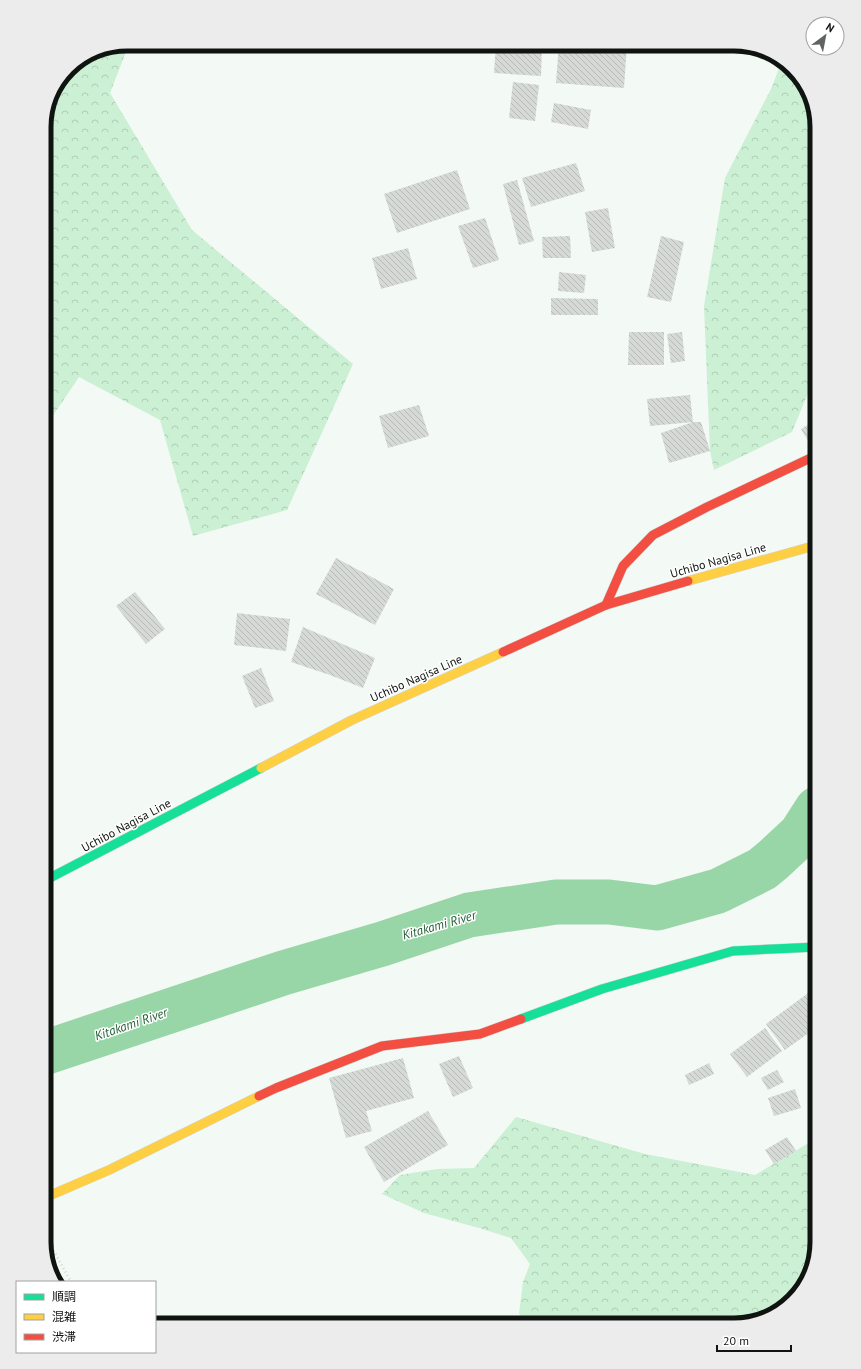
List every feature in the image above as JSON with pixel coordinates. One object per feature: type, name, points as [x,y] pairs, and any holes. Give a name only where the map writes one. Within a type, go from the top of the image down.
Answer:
[{"type":"main road","points":[[606,605],[624,566],[653,535],[707,507],[810,458]]},
{"type":"main road","name":"Uchibo Nagisa Line","points":[[51,877],[352,720],[606,605],[810,546]]},
{"type":"main road","points":[[51,1195],[109,1170],[276,1088],[382,1046],[480,1034],[602,989],[733,951],[810,946]]},
{"type":"path","points":[[51,1247],[70,1281]]},
{"type":"green space","points":[[126,51],[110,93],[192,230],[353,364],[287,510],[193,536],[160,420],[79,377],[51,419],[51,122],[55,103],[61,89],[77,70],[89,61],[103,55],[112,52]]},
{"type":"green space","points":[[780,67],[797,85],[802,93],[809,112],[810,388],[792,432],[714,470],[710,451],[704,306],[725,178],[772,87]]},
{"type":"green space","points":[[516,1117],[645,1154],[755,1175],[810,1142],[809,1257],[802,1276],[784,1299],[768,1310],[749,1317],[524,1318],[519,1314],[523,1282],[530,1264],[511,1238],[424,1213],[382,1194],[400,1175],[437,1169],[474,1168]]},
{"type":"building","points":[[496,51],[542,51],[541,76],[494,73]]},
{"type":"building","points":[[558,51],[627,51],[624,88],[556,83]]},
{"type":"building","points":[[513,82],[539,85],[535,121],[509,118]]},
{"type":"building","points":[[554,103],[591,110],[588,129],[551,122]]},
{"type":"building","points":[[576,163],[585,191],[531,207],[522,178]]},
{"type":"building","points":[[457,170],[470,209],[397,233],[384,194]]},
{"type":"building","points":[[517,180],[534,241],[519,245],[503,184]]},
{"type":"building","points":[[608,208],[615,248],[592,252],[585,212]]},
{"type":"building","points":[[485,218],[499,260],[473,268],[458,226]]},
{"type":"building","points":[[570,236],[571,258],[543,258],[542,237]]},
{"type":"building","points":[[661,236],[684,242],[671,302],[647,297]]},
{"type":"building","points":[[408,248],[417,279],[381,289],[372,258]]},
{"type":"building","points":[[559,272],[586,275],[584,293],[558,291]]},
{"type":"building","points":[[551,298],[598,299],[598,315],[551,315]]},
{"type":"building","points":[[629,332],[664,332],[664,365],[628,365]]},
{"type":"building","points":[[682,332],[685,361],[671,363],[667,334]]},
{"type":"building","points":[[690,395],[693,422],[650,426],[647,399]]},
{"type":"building","points":[[419,405],[429,436],[388,448],[379,416]]},
{"type":"building","points":[[693,422],[701,422],[710,451],[669,463],[661,433]]},
{"type":"building","points":[[810,423],[810,444],[801,429]]},
{"type":"building","points":[[336,558],[394,589],[375,625],[316,594]]},
{"type":"building","points":[[135,592],[165,629],[146,644],[116,606]]},
{"type":"building","points":[[237,613],[290,619],[286,651],[234,645]]},
{"type":"building","points":[[303,627],[375,658],[363,688],[291,662]]},
{"type":"building","points":[[261,668],[274,701],[255,708],[242,676]]},
{"type":"building","points":[[810,992],[810,1032],[785,1050],[766,1024]]},
{"type":"building","points":[[765,1028],[782,1051],[747,1077],[730,1054]]},
{"type":"building","points":[[459,1056],[473,1088],[453,1097],[439,1064]]},
{"type":"building","points":[[403,1058],[414,1098],[366,1111],[372,1131],[346,1138],[329,1078]]},
{"type":"building","points":[[709,1063],[714,1074],[689,1085],[685,1075]]},
{"type":"building","points":[[777,1070],[784,1082],[768,1090],[761,1078]]},
{"type":"building","points":[[795,1089],[801,1108],[774,1116],[768,1098]]},
{"type":"building","points":[[428,1111],[448,1145],[384,1182],[364,1147]]},
{"type":"building","points":[[787,1137],[796,1151],[774,1164],[765,1150]]},
{"type":"waterway","name":"Kitakami River","points":[[51,1051],[283,973],[382,944],[469,915],[556,902],[609,902],[657,908],[718,891],[762,869],[801,834],[810,820]]},
{"type":"traffic: fast","points":[[51,877],[261,768]]},
{"type":"traffic: fast","points":[[521,1019],[602,989],[733,951],[810,947]]},
{"type":"traffic: slow","points":[[688,581],[810,547]]},
{"type":"traffic: slow","points":[[261,768],[352,720],[503,652]]},
{"type":"traffic: slow","points":[[51,1195],[109,1170],[259,1096]]},
{"type":"traffic: jam","points":[[606,605],[623,566],[653,535],[707,507],[810,458]]},
{"type":"traffic: jam","points":[[503,652],[606,605],[688,581]]},
{"type":"traffic: jam","points":[[259,1096],[382,1046],[480,1034],[521,1019]]}]
